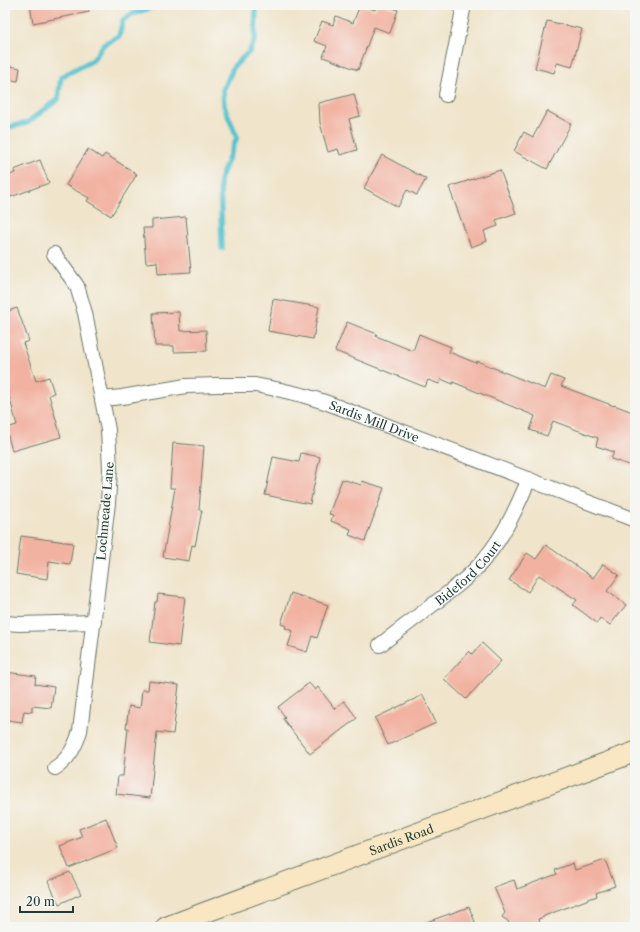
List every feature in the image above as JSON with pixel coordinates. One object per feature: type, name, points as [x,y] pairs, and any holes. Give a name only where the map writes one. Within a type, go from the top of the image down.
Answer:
[{"type":"main road","name":"Sardis Road","points":[[166,927],[635,752]]},
{"type":"street","points":[[446,95],[464,5]]},
{"type":"street","name":"Lochmeade Lane","points":[[54,254],[77,286],[85,313],[108,430],[110,469],[108,503],[80,731],[77,741],[70,753],[60,765],[55,768]]},
{"type":"street","name":"Sardis Mill Drive","points":[[102,400],[186,386],[218,384],[255,386],[281,390],[325,402],[635,520]]},
{"type":"street","name":"Bideford Court","points":[[380,645],[454,589],[486,557],[509,522],[529,479]]},
{"type":"street","points":[[5,623],[94,622]]},
{"type":"building","points":[[30,5],[88,5],[89,12],[33,23]]},
{"type":"building","points":[[360,5],[375,10],[377,5],[385,5],[398,10],[390,33],[374,27],[358,70],[323,57],[327,46],[314,41],[322,21],[333,25],[336,16],[353,23]]},
{"type":"building","points":[[547,21],[582,29],[572,67],[557,63],[554,73],[535,68]]},
{"type":"building","points":[[5,65],[20,68],[18,81],[5,79]]},
{"type":"building","points":[[354,94],[360,116],[349,119],[357,150],[340,155],[338,149],[328,152],[320,123],[319,103]]},
{"type":"building","points":[[547,111],[571,124],[547,169],[514,151],[524,132],[533,137]]},
{"type":"building","points":[[88,149],[102,158],[105,154],[137,174],[111,216],[87,201],[89,198],[66,185]]},
{"type":"building","points":[[382,155],[426,179],[417,195],[407,190],[398,207],[364,188]]},
{"type":"building","points":[[40,160],[49,183],[5,199],[5,177],[15,173],[14,170]]},
{"type":"building","points":[[500,170],[516,213],[496,220],[498,226],[484,231],[487,241],[471,247],[449,187]]},
{"type":"building","points":[[186,217],[191,272],[158,274],[157,262],[146,263],[143,228],[152,228],[152,220]]},
{"type":"building","points":[[273,299],[319,307],[313,339],[268,331]]},
{"type":"building","points":[[17,308],[29,341],[23,343],[36,381],[49,377],[54,393],[49,395],[61,437],[12,451],[6,428],[17,425],[5,381],[5,312]]},
{"type":"building","points":[[179,312],[180,331],[206,330],[207,351],[174,352],[174,346],[155,346],[153,313]]},
{"type":"building","points":[[347,322],[413,351],[419,334],[451,347],[449,352],[476,363],[477,361],[545,389],[551,375],[564,380],[561,386],[635,413],[635,467],[611,459],[614,452],[596,446],[598,438],[553,421],[547,436],[530,430],[535,416],[453,382],[453,384],[441,379],[439,384],[428,380],[425,387],[335,351]]},
{"type":"building","points":[[173,443],[204,446],[199,510],[202,510],[195,546],[192,545],[189,561],[163,557],[175,488],[170,488]]},
{"type":"building","points":[[301,453],[320,457],[310,504],[265,495],[273,457],[299,462]]},
{"type":"building","points":[[342,479],[361,485],[362,481],[384,488],[365,541],[349,535],[351,529],[331,521],[333,515],[329,514]]},
{"type":"building","points":[[21,536],[73,543],[70,564],[49,561],[47,579],[16,574]]},
{"type":"building","points":[[546,545],[593,578],[603,564],[619,575],[607,591],[626,605],[610,625],[600,618],[597,623],[573,605],[577,600],[539,575],[528,592],[509,580],[527,553],[536,559]]},
{"type":"building","points":[[291,593],[328,605],[317,638],[312,636],[307,652],[288,646],[293,631],[285,628],[286,626],[281,624]]},
{"type":"building","points":[[158,594],[185,597],[179,646],[150,642],[155,602],[157,602]]},
{"type":"building","points":[[482,643],[501,661],[466,699],[444,679],[469,651],[472,654]]},
{"type":"building","points":[[5,672],[36,676],[35,684],[54,687],[51,708],[32,706],[32,712],[24,711],[22,722],[8,720],[9,715],[5,714]]},
{"type":"building","points":[[149,681],[179,685],[173,734],[157,732],[150,798],[116,794],[118,776],[123,776],[129,706],[140,708],[142,690],[148,690]]},
{"type":"building","points":[[309,683],[315,690],[318,687],[335,709],[344,701],[357,718],[310,754],[283,719],[285,717],[278,707]]},
{"type":"building","points":[[423,695],[436,723],[388,745],[375,718]]},
{"type":"building","points":[[106,818],[118,848],[69,868],[60,846],[82,837],[79,829]]},
{"type":"building","points":[[605,860],[615,886],[596,893],[597,896],[544,916],[538,919],[539,923],[527,927],[510,927],[508,921],[502,917],[505,913],[494,887],[514,880],[517,889],[557,874],[555,870],[573,863],[575,870]]},
{"type":"building","points":[[70,872],[81,894],[59,904],[48,881]]},
{"type":"building","points":[[469,907],[477,927],[418,927],[418,925]]},
{"type":"waterway","points":[[5,128],[27,123],[58,99],[61,77],[93,60],[104,44],[119,36],[123,20],[132,14],[160,5]]},
{"type":"waterway","points":[[222,248],[220,180],[237,137],[224,106],[223,90],[234,66],[249,52],[255,39],[256,5]]}]
